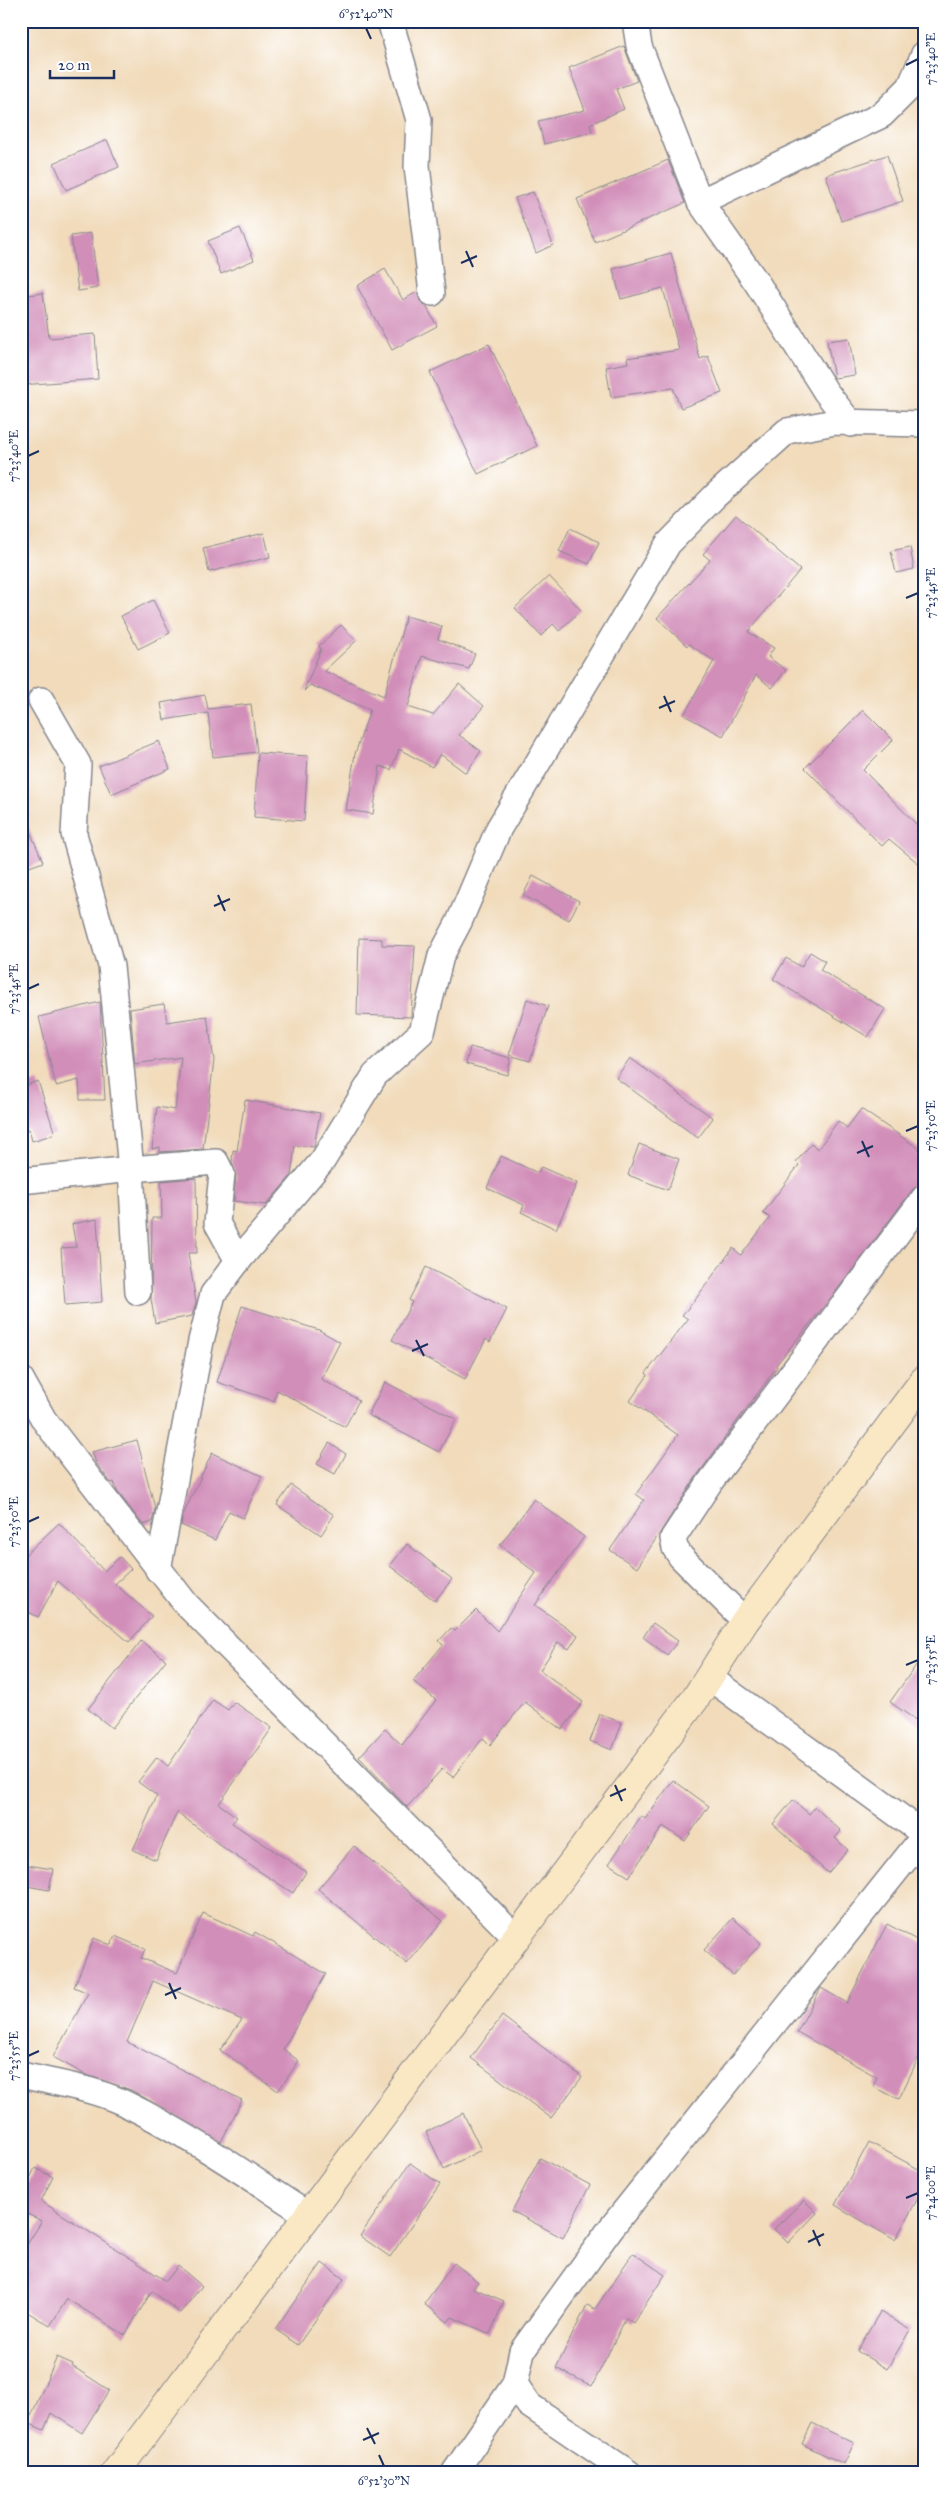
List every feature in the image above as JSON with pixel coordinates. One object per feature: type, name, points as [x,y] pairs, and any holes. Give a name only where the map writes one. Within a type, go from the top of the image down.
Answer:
[{"type":"street","points":[[390,21],[419,120],[417,166],[432,294]]},
{"type":"street","points":[[635,21],[639,46],[700,202],[757,283],[826,392],[851,424]]},
{"type":"street","points":[[700,202],[882,115],[910,87],[924,54]]},
{"type":"street","points":[[158,1570],[201,1341],[213,1294],[238,1261],[323,1160],[375,1075],[422,1032],[441,956],[459,922],[499,828],[668,544],[715,496],[787,431],[835,422],[851,424],[924,424]]},
{"type":"street","points":[[42,700],[78,764],[74,834],[110,966],[131,1169],[138,1292]]},
{"type":"street","points":[[21,1182],[131,1169],[216,1162],[222,1174],[218,1223],[238,1261]]},
{"type":"street","points":[[745,1621],[674,1548],[673,1538],[710,1482],[924,1198]]},
{"type":"street","points":[[21,1379],[44,1420],[186,1604],[515,1937]]},
{"type":"street","points":[[115,2473],[710,1678],[745,1621],[924,1380]]},
{"type":"street","points":[[454,2473],[515,2384],[522,2350],[611,2228],[924,1835],[710,1678]]},
{"type":"street","points":[[21,2075],[90,2091],[124,2103],[186,2138],[308,2214]]},
{"type":"street","points":[[515,2384],[529,2405],[629,2473]]},
{"type":"building","points":[[624,46],[637,81],[616,89],[624,109],[590,124],[592,132],[544,144],[538,121],[585,110],[569,68]]},
{"type":"building","points":[[107,140],[119,167],[66,190],[54,163]]},
{"type":"building","points":[[887,155],[903,201],[841,221],[826,175]]},
{"type":"building","points":[[668,160],[685,203],[595,242],[577,199]]},
{"type":"building","points":[[533,192],[553,245],[536,253],[515,198]]},
{"type":"building","points":[[240,228],[254,260],[221,274],[208,241]]},
{"type":"building","points":[[91,233],[98,288],[78,291],[71,236]]},
{"type":"building","points":[[671,253],[700,359],[708,356],[722,393],[681,408],[673,388],[611,397],[606,367],[628,363],[627,358],[679,350],[663,288],[621,299],[613,269]]},
{"type":"building","points":[[385,269],[403,300],[417,292],[420,301],[426,306],[437,326],[392,350],[357,286]]},
{"type":"building","points":[[43,293],[49,338],[95,334],[98,379],[21,385],[21,339],[26,339],[21,296]]},
{"type":"building","points":[[849,338],[855,375],[834,378],[827,341]]},
{"type":"building","points":[[489,344],[537,446],[478,474],[430,372]]},
{"type":"building","points":[[736,515],[800,570],[748,632],[774,648],[768,657],[786,670],[772,688],[756,675],[723,736],[684,715],[714,661],[689,644],[687,646],[657,618],[710,560],[703,554]]},
{"type":"building","points":[[570,528],[599,542],[589,564],[559,551]]},
{"type":"building","points":[[264,533],[270,557],[209,572],[203,548]]},
{"type":"building","points":[[910,547],[914,569],[896,573],[891,551]]},
{"type":"building","points":[[549,576],[581,610],[559,631],[553,624],[541,636],[515,608]]},
{"type":"building","points":[[153,600],[170,633],[138,649],[121,616]]},
{"type":"building","points":[[406,616],[442,626],[438,639],[475,654],[469,669],[422,656],[408,707],[433,715],[459,684],[484,706],[459,735],[481,751],[466,773],[440,754],[432,767],[399,749],[391,770],[380,766],[373,814],[346,810],[355,754],[370,710],[310,685],[304,691],[321,649],[319,646],[341,625],[356,641],[324,671],[384,696]]},
{"type":"building","points":[[205,695],[208,709],[251,704],[257,752],[213,757],[208,713],[164,720],[161,703]]},
{"type":"building","points":[[863,710],[893,740],[863,770],[924,832],[924,868],[889,839],[882,846],[805,768]]},
{"type":"building","points":[[159,741],[170,769],[111,794],[99,766]]},
{"type":"building","points":[[258,753],[308,756],[304,821],[254,817]]},
{"type":"building","points":[[21,810],[43,862],[21,870]]},
{"type":"building","points":[[533,876],[579,901],[569,920],[523,895]]},
{"type":"building","points":[[359,938],[382,939],[382,945],[415,946],[411,1017],[357,1015]]},
{"type":"building","points":[[810,952],[825,961],[820,970],[885,1009],[868,1037],[773,979],[786,958],[801,967]]},
{"type":"building","points":[[527,999],[548,1006],[530,1061],[509,1055]]},
{"type":"building","points":[[100,1002],[105,1100],[80,1100],[79,1080],[56,1086],[39,1017]]},
{"type":"building","points":[[164,1004],[167,1022],[207,1016],[214,1060],[203,1149],[160,1152],[160,1147],[152,1149],[157,1107],[175,1110],[181,1057],[135,1064],[130,1009]]},
{"type":"building","points":[[470,1047],[511,1058],[507,1075],[466,1064]]},
{"type":"building","points":[[630,1058],[713,1118],[698,1138],[616,1078]]},
{"type":"building","points":[[38,1081],[55,1134],[32,1141],[29,1129],[21,1132],[21,1087]]},
{"type":"building","points":[[245,1100],[320,1113],[314,1147],[295,1145],[291,1176],[266,1205],[234,1201],[236,1175],[232,1162],[233,1150],[237,1151]]},
{"type":"building","points":[[861,1109],[924,1152],[924,1184],[913,1189],[834,1294],[776,1365],[777,1367],[698,1474],[637,1568],[610,1550],[644,1500],[636,1494],[678,1435],[630,1401],[648,1375],[646,1373],[688,1319],[682,1315],[733,1248],[741,1255],[770,1218],[763,1213],[799,1165],[796,1162],[811,1144],[818,1149],[838,1121],[847,1128]]},
{"type":"building","points":[[639,1144],[679,1159],[668,1190],[628,1175]]},
{"type":"building","points":[[501,1156],[538,1173],[541,1167],[577,1183],[556,1229],[521,1212],[524,1205],[487,1188]]},
{"type":"building","points":[[196,1178],[197,1253],[188,1253],[196,1302],[192,1316],[155,1323],[151,1299],[152,1218],[162,1218],[161,1181]]},
{"type":"building","points":[[97,1219],[102,1302],[65,1305],[61,1248],[76,1247],[72,1224]]},
{"type":"building","points":[[426,1267],[507,1309],[490,1342],[486,1339],[465,1379],[392,1340],[412,1302],[409,1300]]},
{"type":"building","points":[[242,1306],[319,1330],[340,1342],[321,1379],[359,1400],[345,1427],[277,1390],[274,1401],[217,1382]]},
{"type":"building","points":[[385,1382],[456,1419],[439,1452],[368,1415]]},
{"type":"building","points":[[137,1440],[155,1508],[152,1522],[143,1525],[117,1491],[114,1482],[111,1483],[96,1463],[92,1452]]},
{"type":"building","points":[[329,1443],[346,1454],[335,1474],[317,1464]]},
{"type":"building","points":[[212,1453],[262,1476],[243,1518],[229,1511],[215,1540],[181,1525],[183,1515]]},
{"type":"building","points":[[291,1485],[334,1515],[321,1535],[277,1505]]},
{"type":"building","points":[[534,1499],[584,1537],[535,1605],[578,1635],[569,1649],[558,1642],[540,1670],[583,1702],[562,1730],[525,1702],[490,1745],[483,1738],[453,1777],[442,1769],[407,1807],[359,1757],[385,1729],[402,1745],[436,1700],[413,1681],[443,1645],[439,1641],[451,1628],[455,1631],[476,1610],[497,1631],[536,1573],[500,1545]]},
{"type":"building","points":[[59,1523],[104,1571],[120,1557],[131,1569],[115,1584],[152,1616],[129,1642],[58,1581],[38,1617],[21,1608],[21,1559]]},
{"type":"building","points":[[407,1544],[452,1579],[435,1601],[390,1566]]},
{"type":"building","points":[[653,1623],[678,1641],[667,1655],[643,1637]]},
{"type":"building","points":[[141,1641],[166,1660],[112,1728],[88,1709]]},
{"type":"building","points":[[924,1654],[924,1726],[890,1702]]},
{"type":"building","points":[[213,1700],[228,1710],[234,1702],[272,1728],[219,1804],[237,1817],[232,1823],[306,1872],[293,1893],[228,1851],[177,1812],[156,1860],[133,1850],[157,1796],[138,1782],[157,1757],[168,1766]]},
{"type":"building","points":[[600,1714],[622,1723],[612,1750],[590,1741]]},
{"type":"building","points":[[673,1780],[709,1806],[685,1841],[663,1826],[629,1877],[609,1864],[641,1816],[645,1819]]},
{"type":"building","points":[[793,1800],[809,1814],[815,1807],[841,1831],[835,1838],[848,1850],[828,1873],[773,1824]]},
{"type":"building","points":[[354,1846],[443,1921],[407,1964],[318,1889]]},
{"type":"building","points":[[21,1864],[53,1869],[49,1890],[21,1885]]},
{"type":"building","points":[[203,1913],[253,1936],[255,1932],[326,1974],[283,2049],[299,2061],[278,2091],[220,2050],[242,2020],[153,1981],[127,2042],[242,2100],[221,2142],[131,2090],[84,2074],[53,2057],[88,1993],[74,1987],[94,1938],[111,1945],[115,1936],[145,1949],[141,1958],[177,1973]]},
{"type":"building","points":[[733,1918],[761,1943],[733,1975],[704,1950]]},
{"type":"building","points":[[887,1924],[924,1944],[924,2046],[899,2099],[873,2087],[877,2077],[797,2032],[821,1988],[847,2003]]},
{"type":"building","points":[[502,2016],[582,2077],[551,2118],[471,2058]]},
{"type":"building","points":[[463,2113],[481,2150],[444,2169],[426,2132]]},
{"type":"building","points":[[869,2142],[924,2172],[924,2187],[895,2240],[835,2205]]},
{"type":"building","points":[[540,2158],[590,2185],[563,2238],[512,2211]]},
{"type":"building","points":[[410,2163],[440,2184],[390,2257],[360,2236]]},
{"type":"building","points":[[35,2168],[53,2177],[41,2201],[166,2281],[178,2266],[202,2286],[180,2313],[152,2291],[125,2335],[67,2299],[50,2326],[21,2308],[21,2254],[42,2221],[21,2211],[21,2197]]},
{"type":"building","points":[[804,2200],[817,2213],[788,2243],[774,2229]]},
{"type":"building","points":[[633,2253],[665,2275],[633,2323],[626,2318],[592,2386],[556,2368],[587,2305],[595,2309]]},
{"type":"building","points":[[322,2263],[344,2279],[298,2345],[275,2329]]},
{"type":"building","points":[[454,2263],[478,2282],[473,2288],[504,2301],[490,2334],[452,2317],[448,2322],[424,2304]]},
{"type":"building","points":[[880,2312],[910,2330],[887,2369],[857,2351]]},
{"type":"building","points":[[57,2357],[73,2364],[72,2366],[109,2390],[82,2433],[51,2413],[44,2430],[28,2423]]},
{"type":"building","points":[[812,2423],[854,2443],[844,2464],[802,2444]]}]
